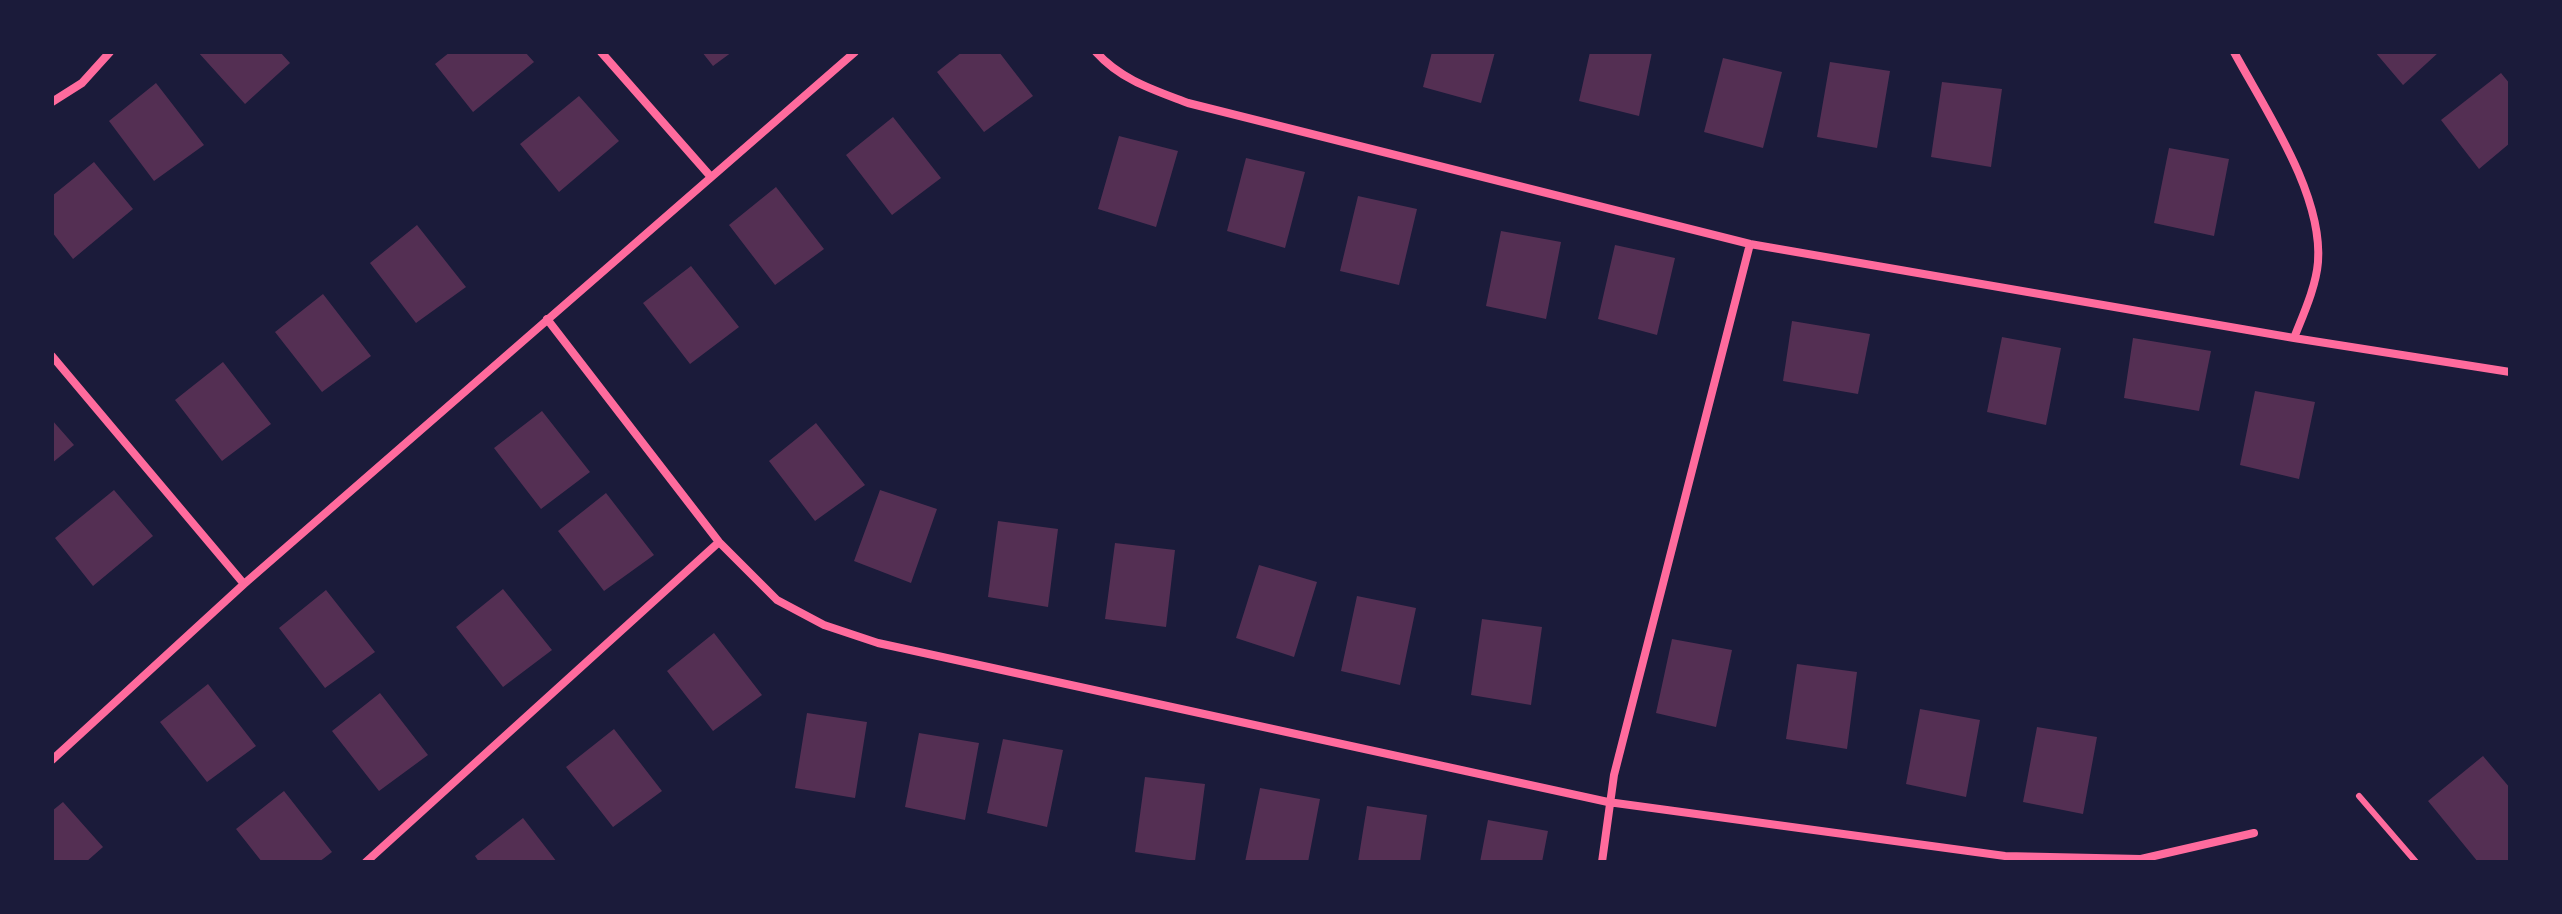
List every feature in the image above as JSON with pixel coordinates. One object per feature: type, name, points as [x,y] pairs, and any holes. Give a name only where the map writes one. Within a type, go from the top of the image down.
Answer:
[{"type":"street","points":[[52,102],[82,83],[110,52]]},
{"type":"street","points":[[601,52],[711,177]]},
{"type":"street","points":[[52,760],[244,584],[855,52]]},
{"type":"street","points":[[1096,52],[1108,66],[1140,85],[1188,103],[1750,244],[2505,372]]},
{"type":"street","points":[[2234,52],[2296,168],[2316,216],[2318,263],[2294,338]]},
{"type":"street","points":[[1602,862],[1608,802],[1750,244]]},
{"type":"street","points":[[547,319],[719,542],[777,600],[824,625],[878,643],[1608,802],[2005,856],[2141,859],[2254,833]]},
{"type":"street","points":[[52,356],[244,584]]},
{"type":"street","points":[[366,862],[719,542]]},
{"type":"lane","points":[[2359,796],[2416,862]]},
{"type":"building","points":[[198,52],[280,52],[290,63],[245,104]]},
{"type":"building","points":[[450,52],[525,52],[534,62],[473,112],[435,64]]},
{"type":"building","points":[[702,52],[732,52],[713,66]]},
{"type":"building","points":[[962,52],[999,52],[1033,96],[984,132],[937,72]]},
{"type":"building","points":[[1432,52],[1495,52],[1481,103],[1423,87]]},
{"type":"building","points":[[1590,52],[1652,52],[1639,116],[1579,101]]},
{"type":"building","points":[[2375,52],[2439,52],[2403,85]]},
{"type":"building","points":[[1723,58],[1782,72],[1763,148],[1704,132]]},
{"type":"building","points":[[1830,62],[1890,71],[1877,148],[1817,137]]},
{"type":"building","points":[[2501,73],[2510,84],[2510,143],[2479,169],[2441,120]]},
{"type":"building","points":[[1942,82],[2002,89],[1991,167],[1931,157]]},
{"type":"building","points":[[156,83],[204,145],[154,181],[109,121]]},
{"type":"building","points":[[579,96],[619,141],[559,192],[520,144]]},
{"type":"building","points":[[893,117],[941,178],[892,215],[846,155]]},
{"type":"building","points":[[1119,136],[1178,151],[1156,227],[1098,209]]},
{"type":"building","points":[[2169,148],[2229,159],[2214,236],[2154,223]]},
{"type":"building","points":[[1246,158],[1305,172],[1285,248],[1227,231]]},
{"type":"building","points":[[94,162],[133,209],[73,259],[52,232],[52,196]]},
{"type":"building","points":[[776,187],[824,249],[775,285],[729,225]]},
{"type":"building","points":[[1358,196],[1417,209],[1399,285],[1340,271]]},
{"type":"building","points":[[417,225],[466,287],[416,323],[370,263]]},
{"type":"building","points":[[1501,231],[1561,242],[1546,319],[1486,306]]},
{"type":"building","points":[[1615,245],[1675,258],[1657,335],[1598,319]]},
{"type":"building","points":[[691,266],[739,327],[690,364],[643,303]]},
{"type":"building","points":[[323,294],[371,356],[322,392],[275,332]]},
{"type":"building","points":[[1792,321],[1870,334],[1858,394],[1783,381]]},
{"type":"building","points":[[2002,337],[2061,348],[2046,425],[1987,412]]},
{"type":"building","points":[[2133,338],[2211,351],[2199,411],[2124,398]]},
{"type":"building","points":[[223,362],[271,424],[222,461],[175,400]]},
{"type":"building","points":[[2255,391],[2315,402],[2299,479],[2240,465]]},
{"type":"building","points":[[542,411],[590,472],[541,509],[494,448]]},
{"type":"building","points":[[52,420],[74,445],[52,463]]},
{"type":"building","points":[[816,423],[865,485],[815,521],[769,461]]},
{"type":"building","points":[[114,490],[153,536],[93,586],[55,538]]},
{"type":"building","points":[[880,490],[937,509],[911,583],[854,561]]},
{"type":"building","points":[[606,493],[654,555],[604,591],[558,531]]},
{"type":"building","points":[[998,521],[1058,529],[1048,607],[988,597]]},
{"type":"building","points":[[1115,543],[1175,550],[1166,627],[1105,619]]},
{"type":"building","points":[[1259,565],[1317,582],[1294,657],[1236,638]]},
{"type":"building","points":[[503,589],[552,650],[503,687],[456,627]]},
{"type":"building","points":[[326,590],[375,652],[325,688],[279,628]]},
{"type":"building","points":[[1357,596],[1416,608],[1400,685],[1341,671]]},
{"type":"building","points":[[1482,619],[1542,627],[1531,705],[1471,695]]},
{"type":"building","points":[[714,633],[762,695],[713,731],[667,671]]},
{"type":"building","points":[[1672,639],[1732,650],[1716,727],[1656,713]]},
{"type":"building","points":[[1797,664],[1857,672],[1847,749],[1786,739]]},
{"type":"building","points":[[208,684],[256,746],[207,782],[160,722]]},
{"type":"building","points":[[380,693],[428,755],[379,791],[332,731]]},
{"type":"building","points":[[1920,709],[1980,720],[1966,797],[1906,784]]},
{"type":"building","points":[[807,713],[867,722],[855,798],[795,788]]},
{"type":"building","points":[[2037,727],[2097,737],[2083,814],[2023,802]]},
{"type":"building","points":[[614,729],[662,791],[613,827],[566,767]]},
{"type":"building","points":[[919,733],[979,743],[965,820],[905,807]]},
{"type":"building","points":[[1003,739],[1063,750],[1047,827],[987,813]]},
{"type":"building","points":[[2483,756],[2510,788],[2510,862],[2478,862],[2428,801]]},
{"type":"building","points":[[1145,777],[1205,784],[1195,861],[1135,852]]},
{"type":"building","points":[[1260,788],[1320,799],[1308,862],[1245,862]]},
{"type":"building","points":[[284,791],[332,852],[319,862],[262,862],[236,829]]},
{"type":"building","points":[[63,802],[103,847],[86,862],[52,862],[52,811]]},
{"type":"building","points":[[1367,806],[1427,815],[1420,862],[1358,862]]},
{"type":"building","points":[[523,818],[557,862],[479,862],[475,856]]},
{"type":"building","points":[[1488,820],[1548,831],[1542,862],[1480,862]]}]
